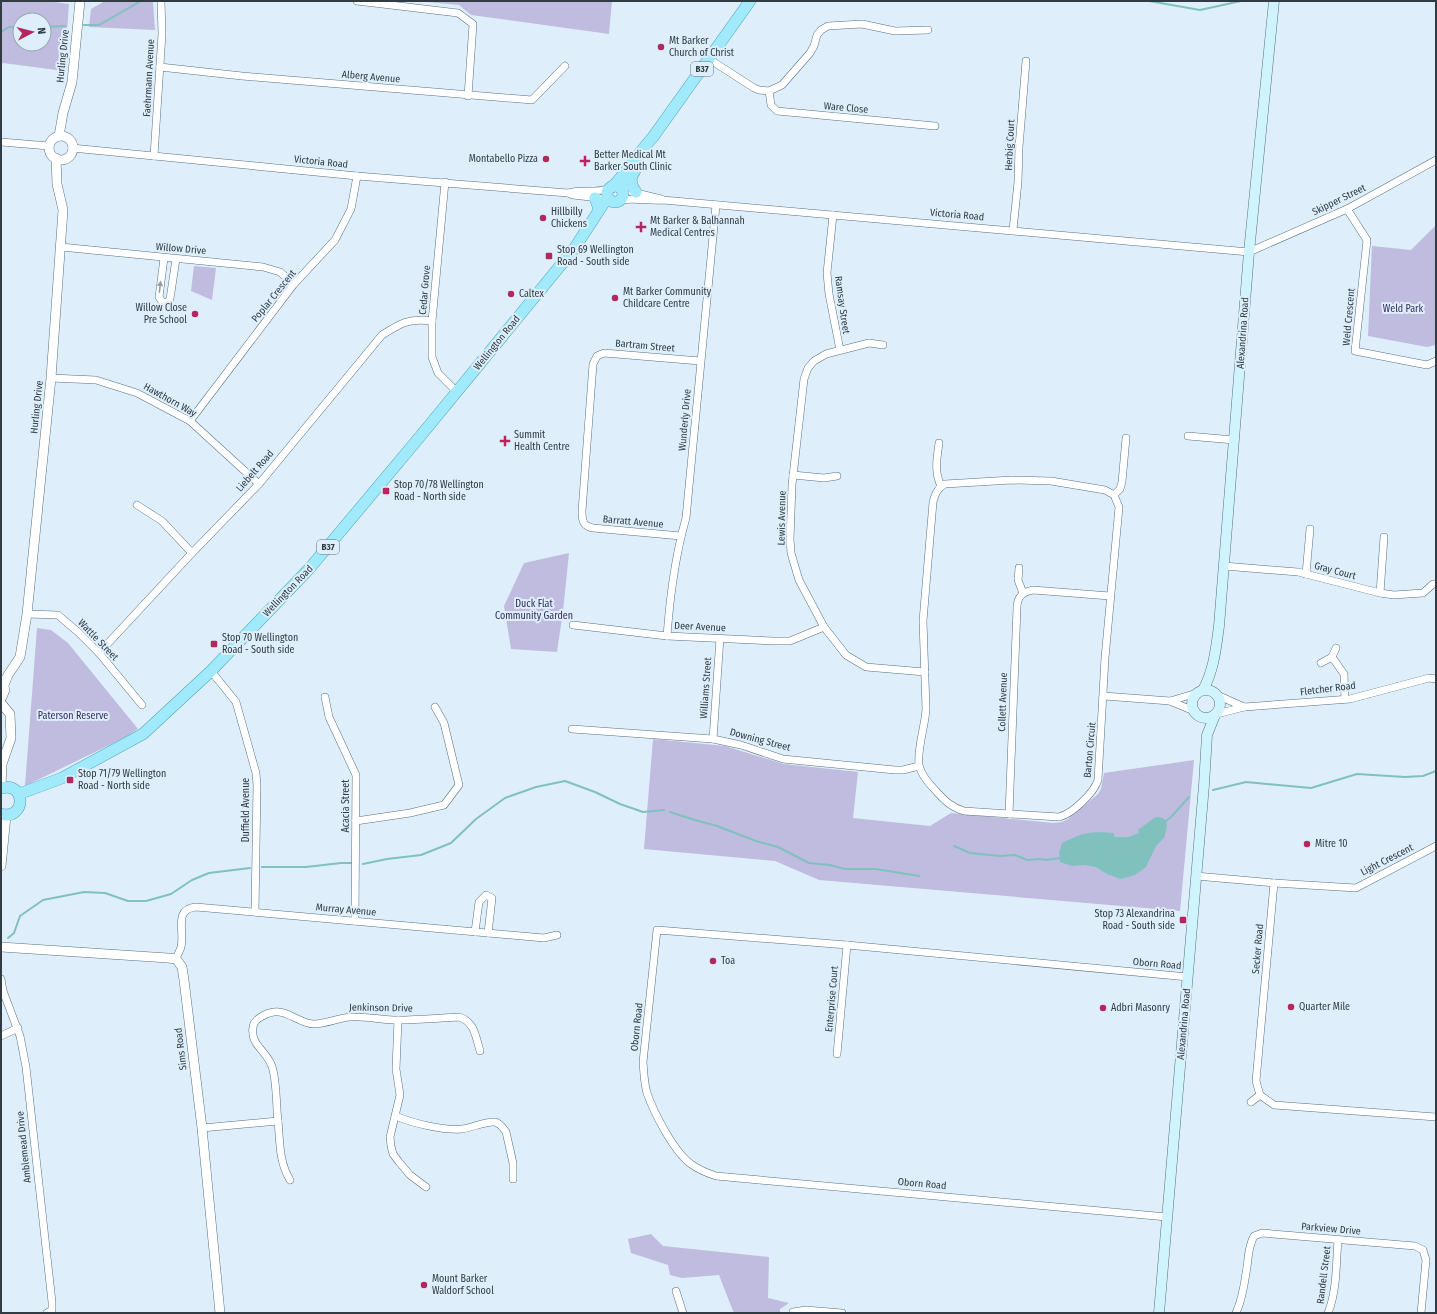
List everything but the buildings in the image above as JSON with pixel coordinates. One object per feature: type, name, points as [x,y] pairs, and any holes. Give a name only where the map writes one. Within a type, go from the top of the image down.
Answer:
[{"type":"main road","name":"Wellington Road","points":[[583,236],[587,234],[627,172],[646,145],[654,137],[750,1]]},
{"type":"main road","name":"Alexandrina Road","points":[[1200,692],[1209,680],[1213,665],[1219,626],[1249,252],[1274,1]]},
{"type":"main road","name":"Wellington Road","points":[[19,794],[62,778],[143,734],[211,671],[309,569],[457,392],[583,236],[589,224],[598,212],[632,176],[654,137]]},
{"type":"main road","points":[[632,176],[631,183],[636,192]]},
{"type":"main road","points":[[595,198],[598,206],[598,212]]},
{"type":"main road","name":"Alexandrina Road","points":[[1213,665],[1213,682],[1216,694]]},
{"type":"main road","points":[[1195,713],[1204,718],[1208,718],[1216,714],[1219,710],[1220,702],[1216,694],[1207,690],[1200,692],[1192,702],[1195,713],[1207,735]]},
{"type":"main road","name":"Alexandrina Road","points":[[1159,1313],[1207,735],[1216,714]]},
{"type":"main road","points":[[1,787],[13,788],[19,794],[21,802],[17,810],[10,815],[3,815]]},
{"type":"street","name":"Hurling Drive","points":[[59,136],[63,113],[72,82],[80,1]]},
{"type":"street","name":"Faehrmann Avenue","points":[[154,156],[160,67],[162,1]]},
{"type":"street","points":[[357,1],[458,13],[473,24],[468,96]]},
{"type":"street","points":[[709,59],[754,88],[769,91],[778,88],[787,80],[810,53],[817,35],[821,30],[828,26],[862,24],[895,31],[928,30]]},
{"type":"street","name":"Herbig Court","points":[[1013,230],[1018,182],[1018,147],[1026,61]]},
{"type":"street","name":"Alberg Avenue","points":[[160,67],[242,76],[468,96],[532,100],[565,66]]},
{"type":"street","name":"Ware Close","points":[[769,91],[771,106],[777,111],[935,126]]},
{"type":"street","points":[[59,136],[67,138],[72,144],[69,156],[66,158],[56,158],[50,153],[49,146],[53,139],[59,136]]},
{"type":"street","points":[[1,142],[49,146]]},
{"type":"street","name":"Victoria Road","points":[[72,148],[357,176],[568,193],[574,191],[597,191],[652,201],[663,200],[1249,252]]},
{"type":"street","name":"Hurling Drive","points":[[1,699],[4,694],[3,683],[20,657],[27,614],[51,378],[63,210],[57,184],[56,158]]},
{"type":"street","name":"Skipper Street","points":[[1249,252],[1347,209],[1436,160]]},
{"type":"street","name":"Poplar Crescent","points":[[190,421],[294,284],[335,240],[351,210],[357,176]]},
{"type":"street","name":"Cedar Grove","points":[[446,182],[432,321],[432,357],[438,372],[457,392]]},
{"type":"street","name":"Victoria Road","points":[[568,193],[573,196],[595,198],[614,194],[636,192],[663,200]]},
{"type":"street","name":"Wunderly Drive","points":[[667,636],[671,593],[681,536],[686,518],[716,205]]},
{"type":"street","name":"Weld Crescent","points":[[1347,209],[1367,240],[1355,351],[1427,365],[1436,361]]},
{"type":"street","name":"Ramsay Street","points":[[833,215],[827,274],[829,294],[840,350]]},
{"type":"street","name":"Willow Drive","points":[[61,247],[273,269],[280,272],[294,284]]},
{"type":"street","points":[[164,258],[158,297],[163,303],[168,302],[170,299],[176,259]]},
{"type":"street","name":"Liebelt Road","points":[[99,652],[259,484],[382,335],[402,322],[419,319],[432,321]]},
{"type":"street","name":"Lewis Avenue","points":[[883,344],[869,343],[826,354],[814,361],[806,372],[793,475],[790,539],[799,580],[824,627],[846,655],[866,667],[925,672]]},
{"type":"street","name":"Bartram Street","points":[[584,524],[582,519],[582,511],[593,364],[598,356],[604,353],[700,361]]},
{"type":"street","name":"Hawthorn Way","points":[[51,378],[96,380],[138,393],[190,421],[259,484]]},
{"type":"street","points":[[1188,436],[1234,440]]},
{"type":"street","points":[[919,766],[920,747],[926,723],[923,621],[924,603],[933,502],[935,495],[941,486],[945,484],[1012,480],[1051,481],[1105,490],[1114,496],[1120,489],[1122,482],[1126,438]]},
{"type":"street","points":[[939,443],[936,470],[937,478],[941,486]]},
{"type":"street","points":[[793,475],[824,478],[837,476]]},
{"type":"street","name":"Barton Circuit","points":[[919,766],[931,785],[946,802],[952,807],[964,811],[1056,817],[1065,815],[1077,806],[1096,787],[1098,780],[1110,596],[1119,507],[1114,496]]},
{"type":"street","points":[[137,505],[162,521],[192,553]]},
{"type":"street","name":"Barratt Avenue","points":[[584,524],[588,527],[594,528],[681,536]]},
{"type":"street","points":[[1306,574],[1310,529]]},
{"type":"street","points":[[1380,593],[1384,537]]},
{"type":"street","name":"Gray Court","points":[[1224,566],[1298,572],[1380,593],[1394,595],[1423,593],[1433,584],[1436,584]]},
{"type":"street","points":[[1019,568],[1018,580],[1023,593],[1033,590],[1110,596]]},
{"type":"street","name":"Collett Avenue","points":[[1009,814],[1017,608],[1018,598],[1023,593]]},
{"type":"street","name":"Wattle Street","points":[[27,614],[58,615],[99,652],[142,705]]},
{"type":"street","name":"Deer Avenue","points":[[573,625],[667,636],[790,641],[824,627]]},
{"type":"street","name":"Williams Street","points":[[713,739],[720,638]]},
{"type":"street","points":[[1321,663],[1332,658],[1336,648]]},
{"type":"street","points":[[1,671],[20,657]]},
{"type":"street","points":[[1332,658],[1344,674],[1345,699]]},
{"type":"street","name":"Duffield Avenue","points":[[211,671],[236,702],[256,773],[255,912]]},
{"type":"street","name":"Fletcher Road","points":[[1216,714],[1244,707],[1345,699],[1429,678],[1436,679]]},
{"type":"street","points":[[1104,696],[1170,701],[1200,692]]},
{"type":"street","name":"Fletcher Road","points":[[1216,694],[1244,707]]},
{"type":"street","name":"Acacia Street","points":[[325,697],[329,717],[356,775],[355,921]]},
{"type":"street","points":[[1170,701],[1195,713]]},
{"type":"street","points":[[1,703],[10,714],[11,738],[2,764],[1,787]]},
{"type":"street","points":[[356,821],[410,813],[444,805],[459,785],[444,723],[435,707]]},
{"type":"street","name":"Downing Street","points":[[572,729],[713,739],[741,745],[783,758],[895,770],[903,770],[919,766]]},
{"type":"street","points":[[1,866],[5,836],[3,815]]},
{"type":"street","name":"Light Crescent","points":[[1274,883],[1356,888],[1436,846]]},
{"type":"street","points":[[1196,876],[1274,883]]},
{"type":"street","name":"Secker Road","points":[[1260,1094],[1256,1081],[1274,883]]},
{"type":"street","points":[[475,932],[479,902],[486,895],[492,898],[488,933]]},
{"type":"street","name":"Murray Avenue","points":[[176,959],[181,946],[181,918],[184,912],[190,907],[544,938],[557,935]]},
{"type":"street","name":"Oborn Road","points":[[1167,1217],[716,1176],[700,1171],[682,1156],[661,1123],[647,1093],[643,1062],[657,930],[847,945],[1188,976]]},
{"type":"street","name":"Enterprise Court","points":[[837,1054],[847,945]]},
{"type":"street","points":[[1,947],[176,959]]},
{"type":"street","name":"Sims Road","points":[[176,959],[182,967],[184,980],[202,1128],[220,1313]]},
{"type":"street","name":"Amblemead Drive","points":[[1,979],[18,1028],[26,1067],[52,1302],[52,1310],[47,1313]]},
{"type":"street","name":"Jenkinson Drive","points":[[290,1180],[282,1163],[272,1064],[257,1046],[253,1034],[253,1025],[265,1014],[278,1011],[283,1012],[302,1021],[314,1024],[350,1017],[398,1020],[465,1018],[475,1033],[480,1051]]},
{"type":"street","points":[[398,1020],[396,1069],[400,1095],[390,1137],[393,1154],[410,1175],[426,1187]]},
{"type":"street","points":[[1,1036],[18,1028]]},
{"type":"street","points":[[1251,1102],[1260,1094],[1274,1105],[1436,1117]]},
{"type":"street","points":[[396,1116],[410,1122],[461,1130],[490,1122],[497,1123],[506,1132],[513,1163],[513,1179]]},
{"type":"street","points":[[202,1128],[278,1121]]},
{"type":"street","name":"Parkview Drive","points":[[1236,1313],[1240,1303],[1247,1272],[1249,1246],[1254,1236],[1262,1233],[1416,1246],[1423,1250],[1426,1260],[1421,1313]]},
{"type":"street","name":"Randell Street","points":[[1328,1313],[1331,1306],[1335,1281],[1338,1240]]},
{"type":"street","points":[[676,1291],[683,1313]]},
{"type":"street","points":[[793,1312],[806,1310],[842,1313]]},
{"type":"green space","points":[[1,1],[47,1],[69,4],[64,71],[3,63],[1,64]]},
{"type":"green space","points":[[105,1],[153,1],[155,30],[89,27],[91,9]]},
{"type":"green space","points":[[417,1],[612,1],[609,34],[471,15],[459,5]]},
{"type":"green space","name":"Weld Park","points":[[1436,225],[1436,345],[1427,347],[1368,336],[1372,246],[1411,250]]},
{"type":"green space","points":[[194,266],[216,268],[212,300],[191,291]]},
{"type":"green space","name":"Duck Flat Community Garden","points":[[569,553],[557,652],[511,649],[504,606],[524,563]]},
{"type":"green space","name":"Paterson Reserve","points":[[37,628],[51,630],[68,643],[138,729],[126,737],[25,786]]},
{"type":"green space","points":[[653,739],[725,746],[784,764],[858,772],[853,818],[930,826],[951,813],[1053,823],[1062,822],[1068,819],[1098,794],[1101,789],[1104,773],[1194,760],[1180,911],[819,880],[775,861],[644,849]]},
{"type":"green space","points":[[651,1234],[663,1246],[769,1257],[768,1298],[789,1303],[780,1309],[780,1313],[735,1313],[719,1275],[682,1278],[670,1275],[668,1265],[631,1253],[628,1239]]},
{"type":"shaded area","points":[[1154,818],[1163,818],[1166,821],[1167,826],[1164,838],[1156,846],[1146,867],[1135,875],[1121,879],[1107,874],[1096,867],[1084,865],[1072,866],[1060,862],[1059,853],[1062,843],[1070,839],[1082,834],[1093,832],[1114,833],[1114,837],[1128,837],[1139,833],[1138,830]]},
{"type":"waterway","points":[[84,25],[99,25],[141,1]]},
{"type":"waterway","points":[[1149,1],[1200,10],[1241,1]]},
{"type":"waterway","points":[[52,27],[65,26]]},
{"type":"waterway","points":[[1,32],[9,27],[12,27]]},
{"type":"waterway","points":[[1213,790],[1246,782],[1311,788],[1357,774],[1405,777],[1423,776],[1436,771]]},
{"type":"waterway","points":[[363,864],[387,859],[421,855],[451,843],[476,819],[505,798],[536,787],[565,781],[643,812],[664,810]]},
{"type":"waterway","points":[[1166,821],[1189,797]]},
{"type":"waterway","points":[[670,812],[778,847],[809,863],[830,865],[845,869],[876,869],[919,876]]},
{"type":"waterway","points":[[954,846],[970,853],[1000,856],[1015,855],[1027,860],[1060,858]]},
{"type":"waterway","points":[[262,867],[306,867],[351,863]]},
{"type":"waterway","points":[[8,938],[14,933],[20,916],[43,900],[84,892],[105,893],[128,901],[146,901],[171,894],[192,880],[209,873],[250,868]]},
{"type":"place","name":"Mt Barker Church of Christ","points":[[661,47]]},
{"type":"place","name":"Montabello Pizza","points":[[546,159]]},
{"type":"place","name":"Better Medical Mt Barker South Clinic","points":[[585,161]]},
{"type":"place","name":"Hillbilly Chickens","points":[[543,218]]},
{"type":"place","name":"Mt Barker & Balhannah Medical Centres","points":[[641,227]]},
{"type":"place","name":"Stop 69 Wellington Road - South side","points":[[549,256]]},
{"type":"place","name":"Caltex","points":[[511,294]]},
{"type":"place","name":"Mt Barker Community Childcare Centre","points":[[615,298]]},
{"type":"place","name":"Willow Close Pre School","points":[[195,314]]},
{"type":"place","name":"Summit Health Centre","points":[[505,441]]},
{"type":"place","name":"Stop 70/78 Wellington Road - North side","points":[[386,491]]},
{"type":"place","name":"Stop 70 Wellington Road - South side","points":[[214,644]]},
{"type":"place","name":"Stop 71/79 Wellington Road - North side","points":[[70,780]]},
{"type":"place","name":"Mitre 10","points":[[1307,844]]},
{"type":"place","name":"Stop 73 Alexandrina Road - South side","points":[[1183,920]]},
{"type":"place","name":"Toa","points":[[713,961]]},
{"type":"place","name":"Quarter Mile","points":[[1291,1007]]},
{"type":"place","name":"Adbri Masonry","points":[[1103,1008]]},
{"type":"place","name":"Mount Barker Waldorf School","points":[[424,1285]]}]
